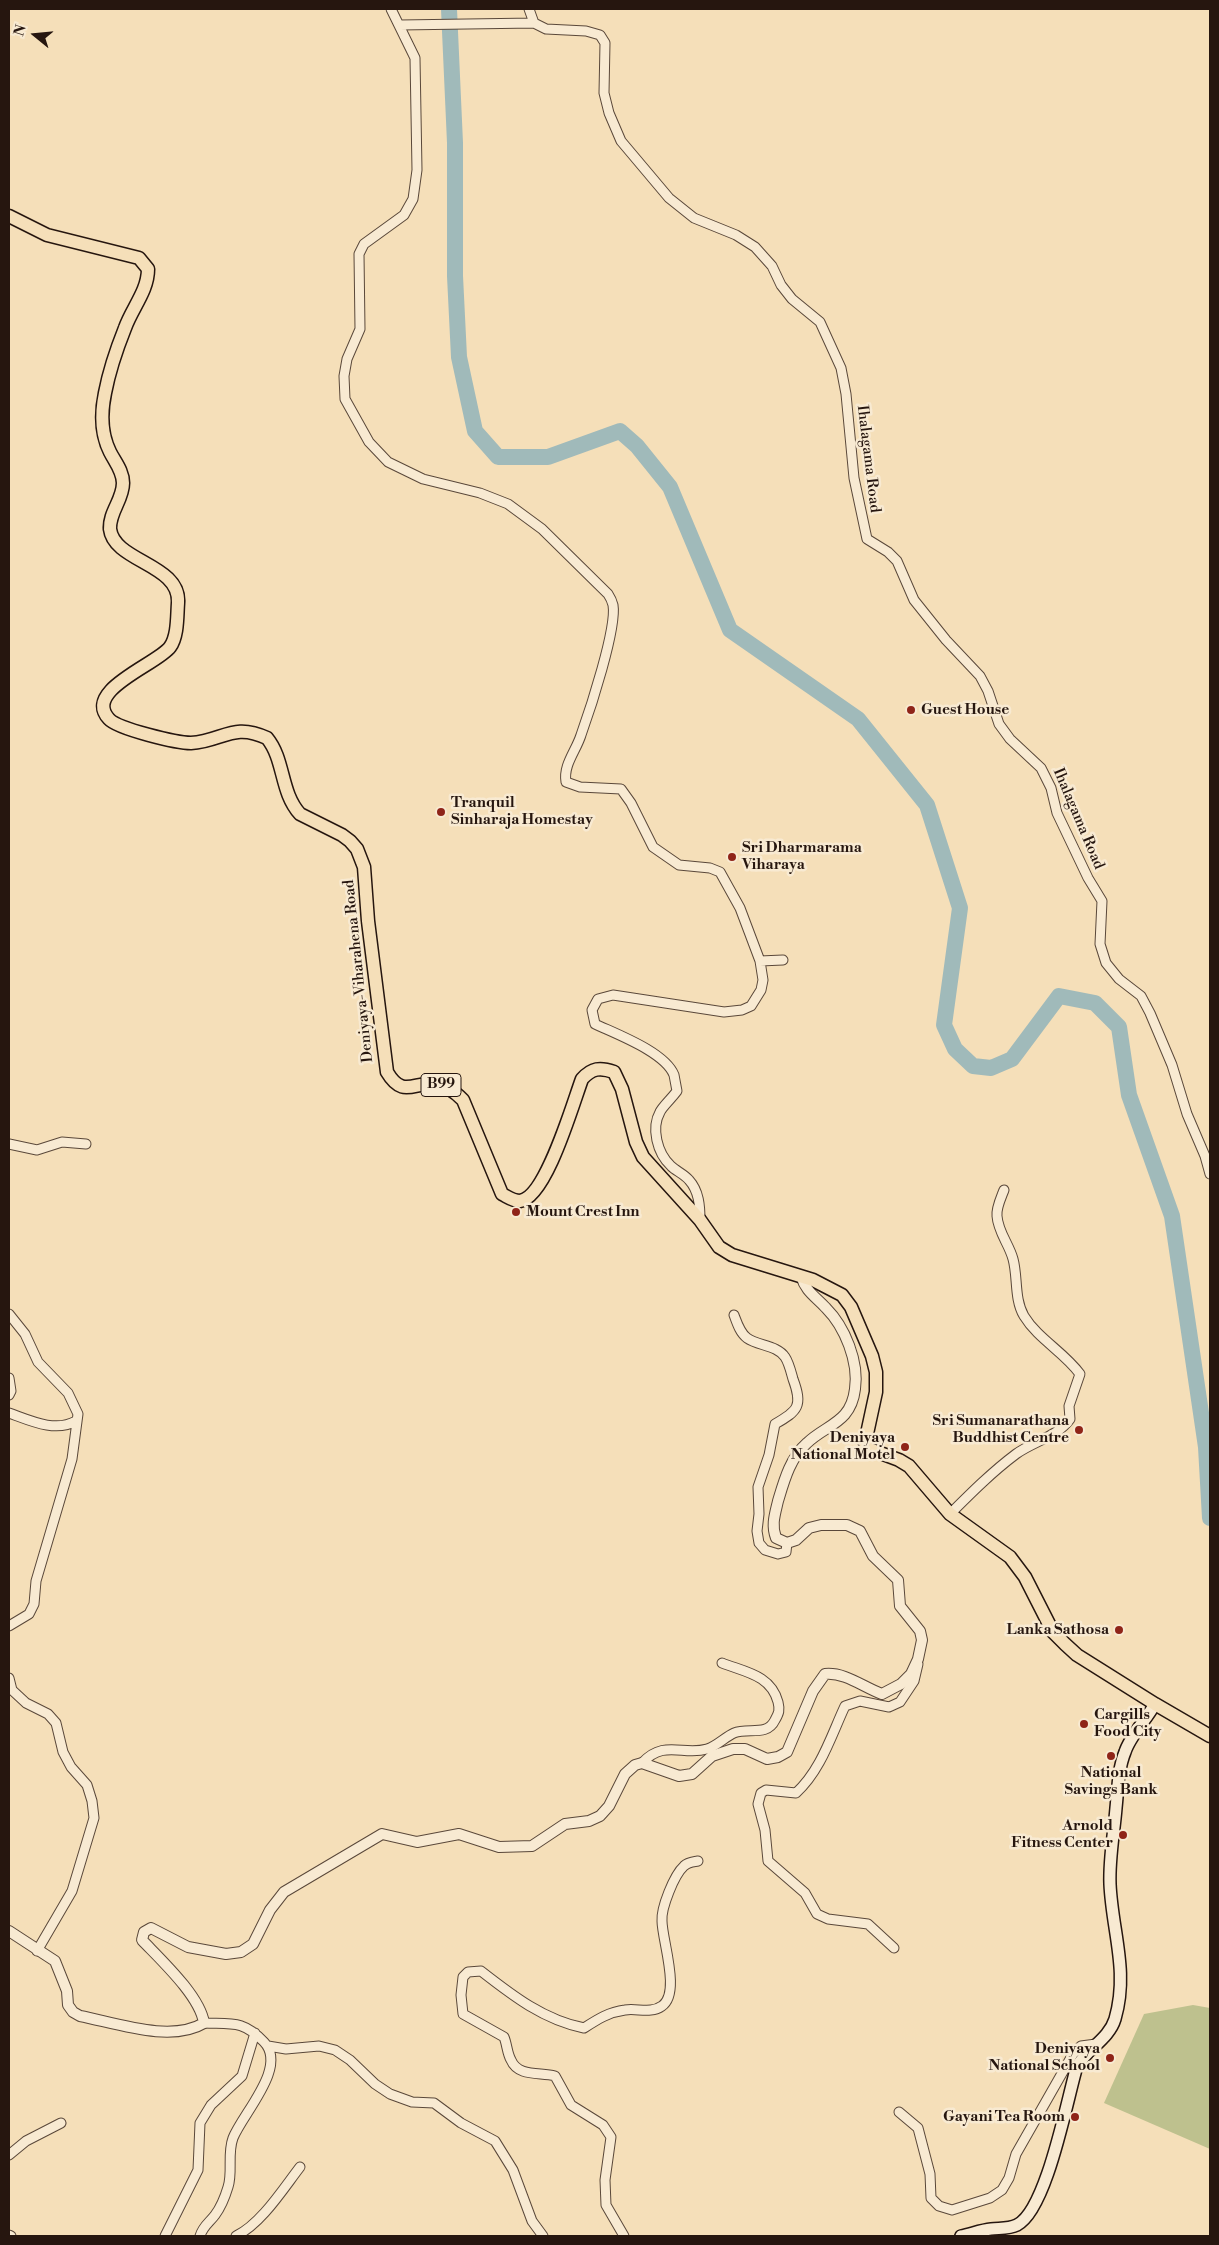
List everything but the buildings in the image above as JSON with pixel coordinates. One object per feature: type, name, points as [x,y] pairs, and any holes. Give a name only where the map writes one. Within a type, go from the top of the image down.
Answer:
[{"type":"main road","name":"Deniyaya-Viharahena Road","points":[[9,216],[47,235],[138,258],[148,269],[146,283],[125,328],[105,393],[103,419],[105,437],[121,470],[123,483],[121,494],[110,519],[110,532],[123,549],[154,568],[172,582],[177,590],[179,601],[174,639],[170,647],[157,659],[111,689],[104,706],[108,719],[127,730],[186,742],[200,742],[241,730],[267,738],[276,752],[287,795],[295,808],[300,814],[342,835],[357,849],[364,867],[368,921],[387,1072],[393,1082],[401,1087],[409,1088],[435,1084],[455,1092],[463,1100],[502,1194],[510,1199],[520,1201],[535,1191],[553,1159],[582,1079],[589,1072],[598,1068],[614,1072],[618,1078],[636,1142],[643,1157],[700,1220],[719,1247],[732,1255],[801,1276],[834,1289],[846,1300],[856,1316],[872,1356],[877,1380],[865,1443],[867,1448],[899,1460],[909,1466],[950,1514],[1018,1565],[1053,1632],[1077,1655],[1210,1736]]},
{"type":"main road","points":[[961,2236],[1018,2225],[1027,2217],[1044,2183],[1077,2066],[1082,2058],[1110,2030],[1115,2020],[1120,1990],[1120,1960],[1111,1892],[1110,1869],[1122,1760],[1130,1740],[1146,1721],[1155,1704]]},
{"type":"street","points":[[391,9],[415,58],[416,179],[413,199],[404,216],[364,244],[359,254],[360,329],[347,359],[344,376],[345,399],[369,442],[388,462],[423,479],[480,493],[508,504],[542,529],[608,594],[613,604],[607,646],[581,736],[564,772],[566,782],[580,787],[621,788],[631,803],[653,847],[662,855],[679,865],[710,868],[720,872],[740,908],[760,962],[763,980],[751,1006],[742,1010],[724,1012],[613,995],[598,999],[592,1010],[594,1024],[632,1041],[660,1058],[674,1074],[676,1091],[669,1103],[660,1110],[656,1124],[657,1143],[669,1165],[690,1180],[700,1201],[700,1220]]},
{"type":"street","points":[[529,9],[534,23]]},
{"type":"street","name":"Ihalagama Road","points":[[400,25],[534,23],[546,29],[586,31],[600,35],[605,42],[604,93],[609,113],[621,141],[669,198],[694,218],[736,235],[755,247],[772,266],[780,285],[820,322],[841,368],[846,394],[854,478],[867,539],[888,552],[897,561],[914,600],[946,640],[980,676],[988,691],[999,724],[1010,739],[1041,768],[1052,788],[1061,821],[1088,878],[1102,901],[1100,944],[1106,963],[1119,978],[1141,996],[1150,1013],[1172,1065],[1187,1114],[1205,1156],[1210,1174]]},
{"type":"street","points":[[760,962],[784,960]]},
{"type":"street","points":[[9,1144],[37,1150],[62,1142],[86,1144]]},
{"type":"street","points":[[950,1514],[975,1488],[1018,1453],[1063,1429],[1070,1419],[1069,1406],[1080,1374],[1071,1362],[1040,1335],[1024,1315],[1018,1297],[1013,1258],[1001,1234],[996,1215],[1004,1190]]},
{"type":"street","points":[[801,1276],[805,1288],[828,1310],[848,1341],[854,1362],[855,1389],[846,1414],[831,1428],[807,1443],[796,1456],[784,1480],[773,1520],[773,1530],[776,1538],[786,1543],[796,1540],[809,1528],[821,1524],[847,1525],[860,1531],[873,1556],[898,1580],[900,1606],[920,1631],[922,1640],[914,1681],[900,1702],[889,1707],[860,1701],[845,1706],[819,1764],[805,1784],[796,1793],[766,1790],[761,1793],[758,1804],[765,1830],[768,1861],[805,1893],[817,1914],[828,1919],[868,1924],[894,1948]]},
{"type":"street","points":[[9,1314],[25,1334],[38,1362],[68,1393],[78,1414],[72,1459],[36,1581],[34,1604],[29,1614],[9,1626]]},
{"type":"street","points":[[734,1315],[741,1331],[747,1338],[778,1351],[785,1357],[798,1394],[798,1402],[794,1414],[775,1424],[769,1455],[758,1487],[759,1514],[757,1531],[759,1543],[765,1550],[778,1554],[786,1552],[786,1543]]},
{"type":"street","points":[[9,1378],[11,1390],[9,1395]]},
{"type":"street","points":[[9,1413],[42,1425],[68,1425],[76,1421]]},
{"type":"street","points":[[642,1763],[679,1776],[692,1774],[712,1756],[734,1749],[745,1749],[767,1759],[778,1757],[787,1752],[813,1691],[825,1674],[835,1673],[882,1694],[900,1684],[911,1674],[918,1659]]},
{"type":"street","points":[[204,2023],[202,2012],[171,1969],[142,1940],[144,1932],[151,1928],[188,1947],[226,1954],[241,1952],[253,1944],[270,1910],[284,1892],[382,1834],[417,1842],[460,1834],[499,1847],[532,1846],[565,1824],[589,1821],[600,1816],[609,1806],[626,1774],[635,1765],[642,1763],[649,1756],[661,1750],[707,1749],[736,1732],[766,1730],[773,1725],[780,1710],[775,1690],[761,1678],[722,1663]]},
{"type":"street","points":[[9,1678],[12,1690],[26,1703],[48,1714],[56,1723],[63,1752],[71,1767],[87,1785],[92,1801],[94,1818],[72,1891],[36,1950]]},
{"type":"street","points":[[624,2236],[606,2205],[605,2180],[611,2137],[603,2125],[571,2104],[554,2076],[522,2072],[510,2060],[504,2037],[462,2014],[461,1995],[463,1977],[468,1972],[481,1971],[524,2004],[566,2024],[584,2028],[605,2014],[626,2009],[648,2010],[663,2006],[669,1996],[670,1976],[661,1920],[675,1876],[686,1864],[698,1860]]},
{"type":"street","points":[[9,1931],[55,1961],[67,1992],[68,2005],[73,2012],[80,2016],[164,2033],[193,2030],[204,2023],[239,2024],[255,2033],[268,2046],[271,2058],[269,2075],[234,2137],[230,2149],[229,2184],[222,2204],[214,2217],[203,2227],[200,2236]]},
{"type":"street","points":[[166,2236],[198,2170],[200,2123],[211,2105],[242,2076],[255,2033]]},
{"type":"street","points":[[899,2112],[918,2128],[930,2174],[931,2198],[939,2206],[952,2210],[990,2198],[1002,2190],[1006,2184],[1016,2154],[1073,2054],[1081,2046],[1096,2044]]},
{"type":"street","points":[[268,2046],[286,2049],[319,2046],[335,2050],[350,2060],[375,2084],[390,2094],[412,2102],[434,2103],[461,2123],[495,2140],[513,2170],[532,2221],[543,2236]]},
{"type":"street","points":[[9,2156],[26,2141],[60,2123]]},
{"type":"street","points":[[236,2236],[246,2232],[274,2201],[300,2167]]},
{"type":"green space","points":[[1193,2005],[1210,2008],[1210,2149],[1104,2103],[1144,2014]]},
{"type":"waterway","points":[[449,9],[455,143],[455,276],[459,357],[475,431],[498,457],[548,457],[620,431],[637,446],[670,487],[730,630],[858,719],[927,805],[960,908],[944,1025],[955,1049],[973,1066],[991,1068],[1012,1059],[1059,996],[1095,1003],[1119,1027],[1129,1095],[1172,1216],[1206,1447],[1210,1518]]},
{"type":"place","name":"Guest House","points":[[911,710]]},
{"type":"place","name":"Tranquil Sinharaja Homestay","points":[[441,812]]},
{"type":"place","name":"Sri Dharmarama Viharaya","points":[[732,857]]},
{"type":"place","name":"Mount Crest Inn","points":[[516,1212]]},
{"type":"place","name":"Sri Sumanarathana Buddhist Centre","points":[[1079,1430]]},
{"type":"place","name":"Deniyaya National Motel","points":[[905,1447]]},
{"type":"place","name":"Lanka Sathosa","points":[[1119,1630]]},
{"type":"place","name":"Cargills Food City","points":[[1084,1724]]},
{"type":"place","name":"National Savings Bank","points":[[1111,1756]]},
{"type":"place","name":"Arnold Fitness Center","points":[[1123,1835]]},
{"type":"place","name":"Deniyaya National School","points":[[1110,2058]]},
{"type":"place","name":"Gayani Tea Room","points":[[1075,2117]]}]
